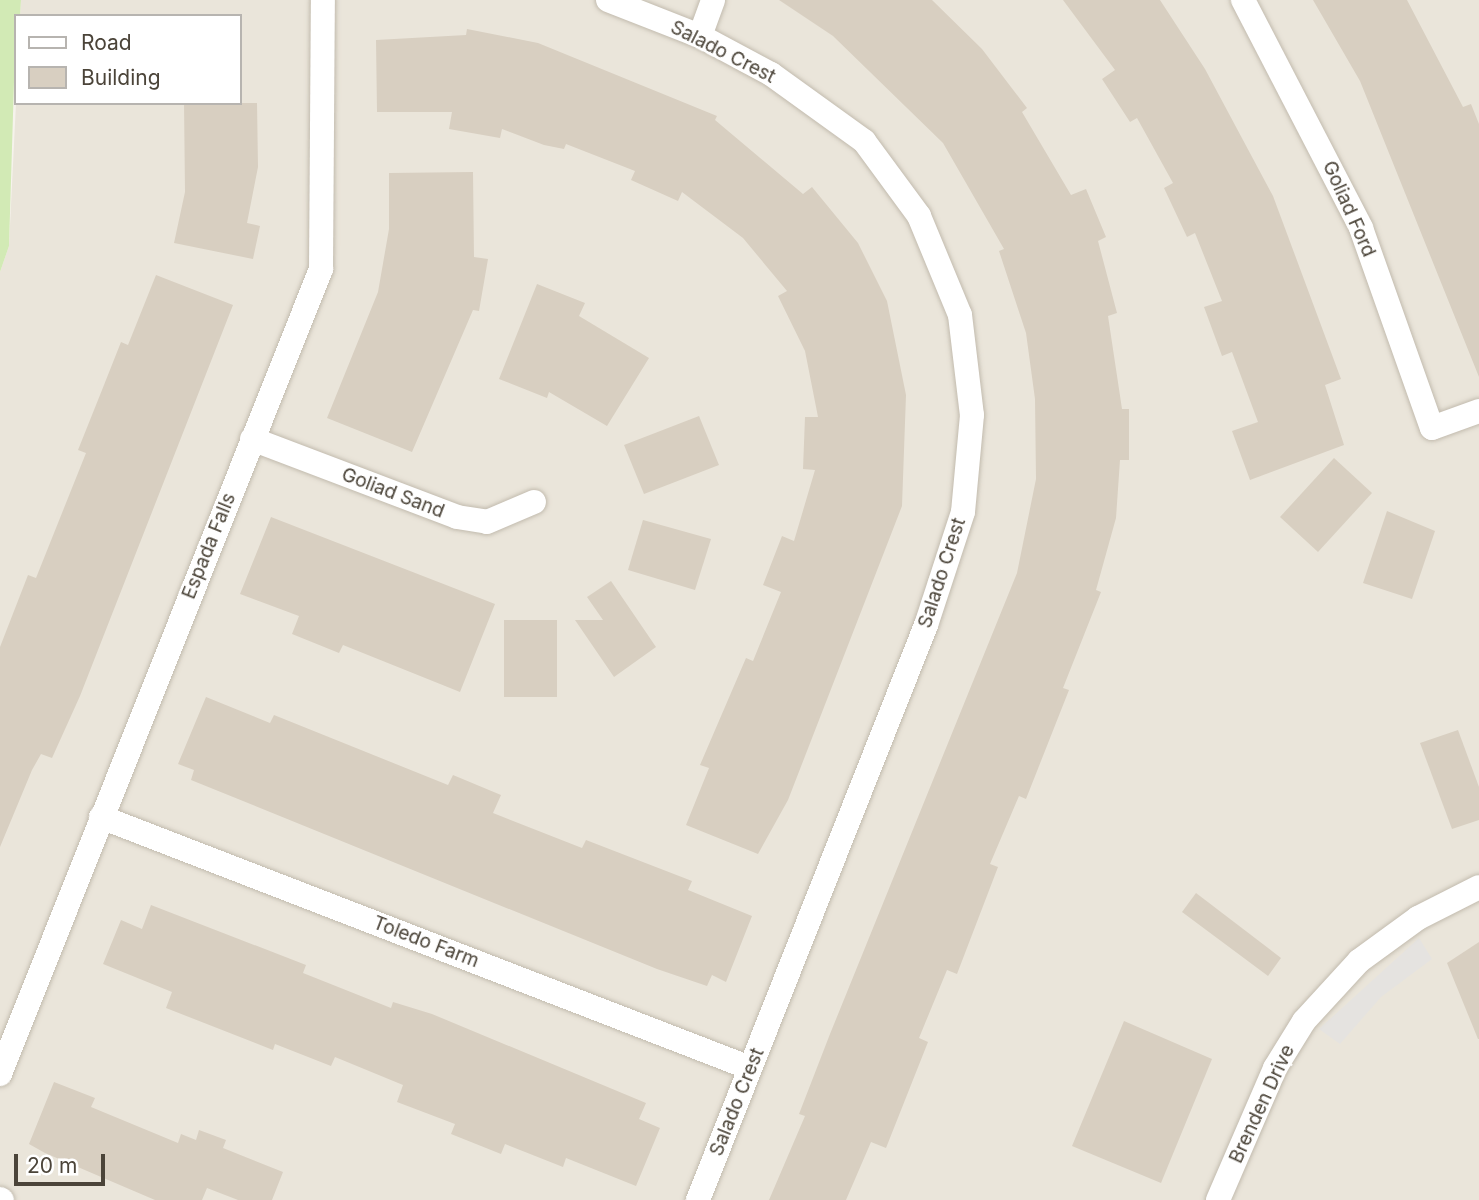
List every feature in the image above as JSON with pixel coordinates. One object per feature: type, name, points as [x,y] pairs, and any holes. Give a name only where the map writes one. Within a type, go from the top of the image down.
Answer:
[{"type":"street","name":"Espada Falls","points":[[0,1074],[321,269],[323,0]]},
{"type":"street","name":"Salado Crest","points":[[608,0],[700,36],[771,74],[864,141],[919,216],[960,316],[972,415],[963,512],[926,625],[698,1200]]},
{"type":"street","points":[[700,36],[713,0]]},
{"type":"street","name":"Goliad Ford","points":[[1243,0],[1361,228],[1432,428],[1479,411]]},
{"type":"street","name":"Goliad Sand","points":[[252,439],[457,517],[487,522],[534,502]]},
{"type":"street","name":"Toledo Farm","points":[[101,817],[750,1068]]},
{"type":"street","name":"Brenden Drive","points":[[1219,1200],[1275,1068],[1304,1021],[1359,961],[1418,918],[1479,887]]},
{"type":"shaded area","points":[[21,0],[1479,0],[1479,1200],[0,1200],[0,272],[9,246],[16,105],[242,105],[242,14],[20,14]]},
{"type":"shaded area","points":[[1419,938],[1432,959],[1381,997],[1340,1044],[1319,1029]]},
{"type":"green space","points":[[0,0],[21,0],[20,14],[14,14],[9,246],[0,272]]},
{"type":"building","points":[[779,0],[932,0],[982,49],[1027,108],[1022,112],[1071,195],[1086,189],[1106,237],[1098,241],[1117,313],[1108,316],[1122,409],[1129,409],[1129,460],[1120,460],[1116,518],[1096,590],[1101,592],[1063,688],[1069,690],[1026,799],[1019,796],[990,864],[998,867],[957,974],[947,970],[919,1038],[928,1042],[886,1148],[871,1142],[846,1200],[769,1200],[805,1116],[799,1114],[830,1034],[1017,573],[1036,479],[1035,399],[1026,333],[999,251],[1004,249],[943,143],[833,36]]},
{"type":"building","points":[[1063,0],[1160,0],[1205,69],[1273,196],[1341,379],[1325,385],[1344,445],[1250,480],[1232,431],[1258,422],[1232,352],[1222,356],[1204,307],[1222,301],[1195,233],[1187,237],[1164,188],[1173,183],[1137,118],[1130,122],[1102,79],[1115,70]]},
{"type":"building","points":[[1313,0],[1407,0],[1463,107],[1471,104],[1479,124],[1479,377],[1360,81]]},
{"type":"building","points":[[467,29],[538,43],[717,116],[715,120],[803,194],[812,187],[858,243],[887,301],[906,395],[902,506],[788,800],[758,854],[686,825],[709,768],[700,765],[746,658],[753,661],[781,592],[763,585],[782,536],[794,541],[815,470],[803,469],[805,417],[818,417],[805,351],[778,296],[787,291],[743,238],[682,192],[678,201],[631,180],[635,171],[566,144],[564,149],[544,145],[502,129],[500,138],[449,129],[452,112],[377,112],[376,40],[466,35]]},
{"type":"building","points":[[257,103],[258,167],[247,223],[260,226],[253,259],[174,243],[185,192],[184,105]]},
{"type":"building","points":[[473,172],[474,257],[488,259],[479,311],[473,310],[412,452],[327,418],[378,292],[389,229],[389,173]]},
{"type":"building","points":[[156,275],[233,305],[80,696],[52,758],[41,754],[32,770],[0,847],[0,647],[28,575],[36,578],[86,453],[78,450],[121,342],[128,345]]},
{"type":"building","points":[[537,284],[585,303],[579,316],[649,358],[607,426],[549,392],[547,398],[499,379]]},
{"type":"building","points":[[699,416],[719,465],[644,494],[624,445]]},
{"type":"building","points":[[1334,458],[1372,493],[1318,552],[1280,517]]},
{"type":"building","points":[[1387,511],[1435,531],[1412,599],[1363,583]]},
{"type":"building","points":[[271,517],[495,604],[460,692],[343,645],[339,653],[292,634],[299,616],[240,594]]},
{"type":"building","points":[[643,520],[711,539],[695,590],[628,570]]},
{"type":"building","points":[[611,581],[656,647],[614,677],[575,620],[603,620],[587,597]]},
{"type":"building","points":[[504,620],[557,620],[557,697],[504,697]]},
{"type":"building","points":[[206,697],[270,723],[274,715],[448,785],[453,775],[501,795],[493,813],[582,848],[586,840],[692,881],[688,890],[752,916],[726,982],[712,975],[707,986],[657,969],[191,780],[194,770],[178,764]]},
{"type":"building","points":[[1458,730],[1479,787],[1479,820],[1452,829],[1420,743]]},
{"type":"building","points":[[1196,893],[1281,958],[1268,976],[1182,912]]},
{"type":"building","points":[[151,905],[306,965],[303,973],[391,1008],[393,1002],[432,1014],[646,1103],[639,1119],[660,1128],[636,1186],[566,1158],[563,1167],[505,1144],[501,1154],[451,1134],[455,1124],[397,1102],[403,1085],[335,1057],[331,1066],[275,1044],[273,1050],[166,1008],[172,992],[103,964],[121,920],[142,929]]},
{"type":"building","points":[[1479,942],[1479,1039],[1478,1039],[1447,963]]},
{"type":"building","points":[[1124,1021],[1212,1059],[1161,1183],[1072,1146]]},
{"type":"building","points":[[54,1082],[95,1098],[91,1107],[178,1143],[181,1134],[196,1140],[199,1130],[226,1140],[223,1148],[283,1172],[272,1200],[238,1200],[207,1188],[202,1200],[155,1200],[45,1153],[29,1144]]}]
